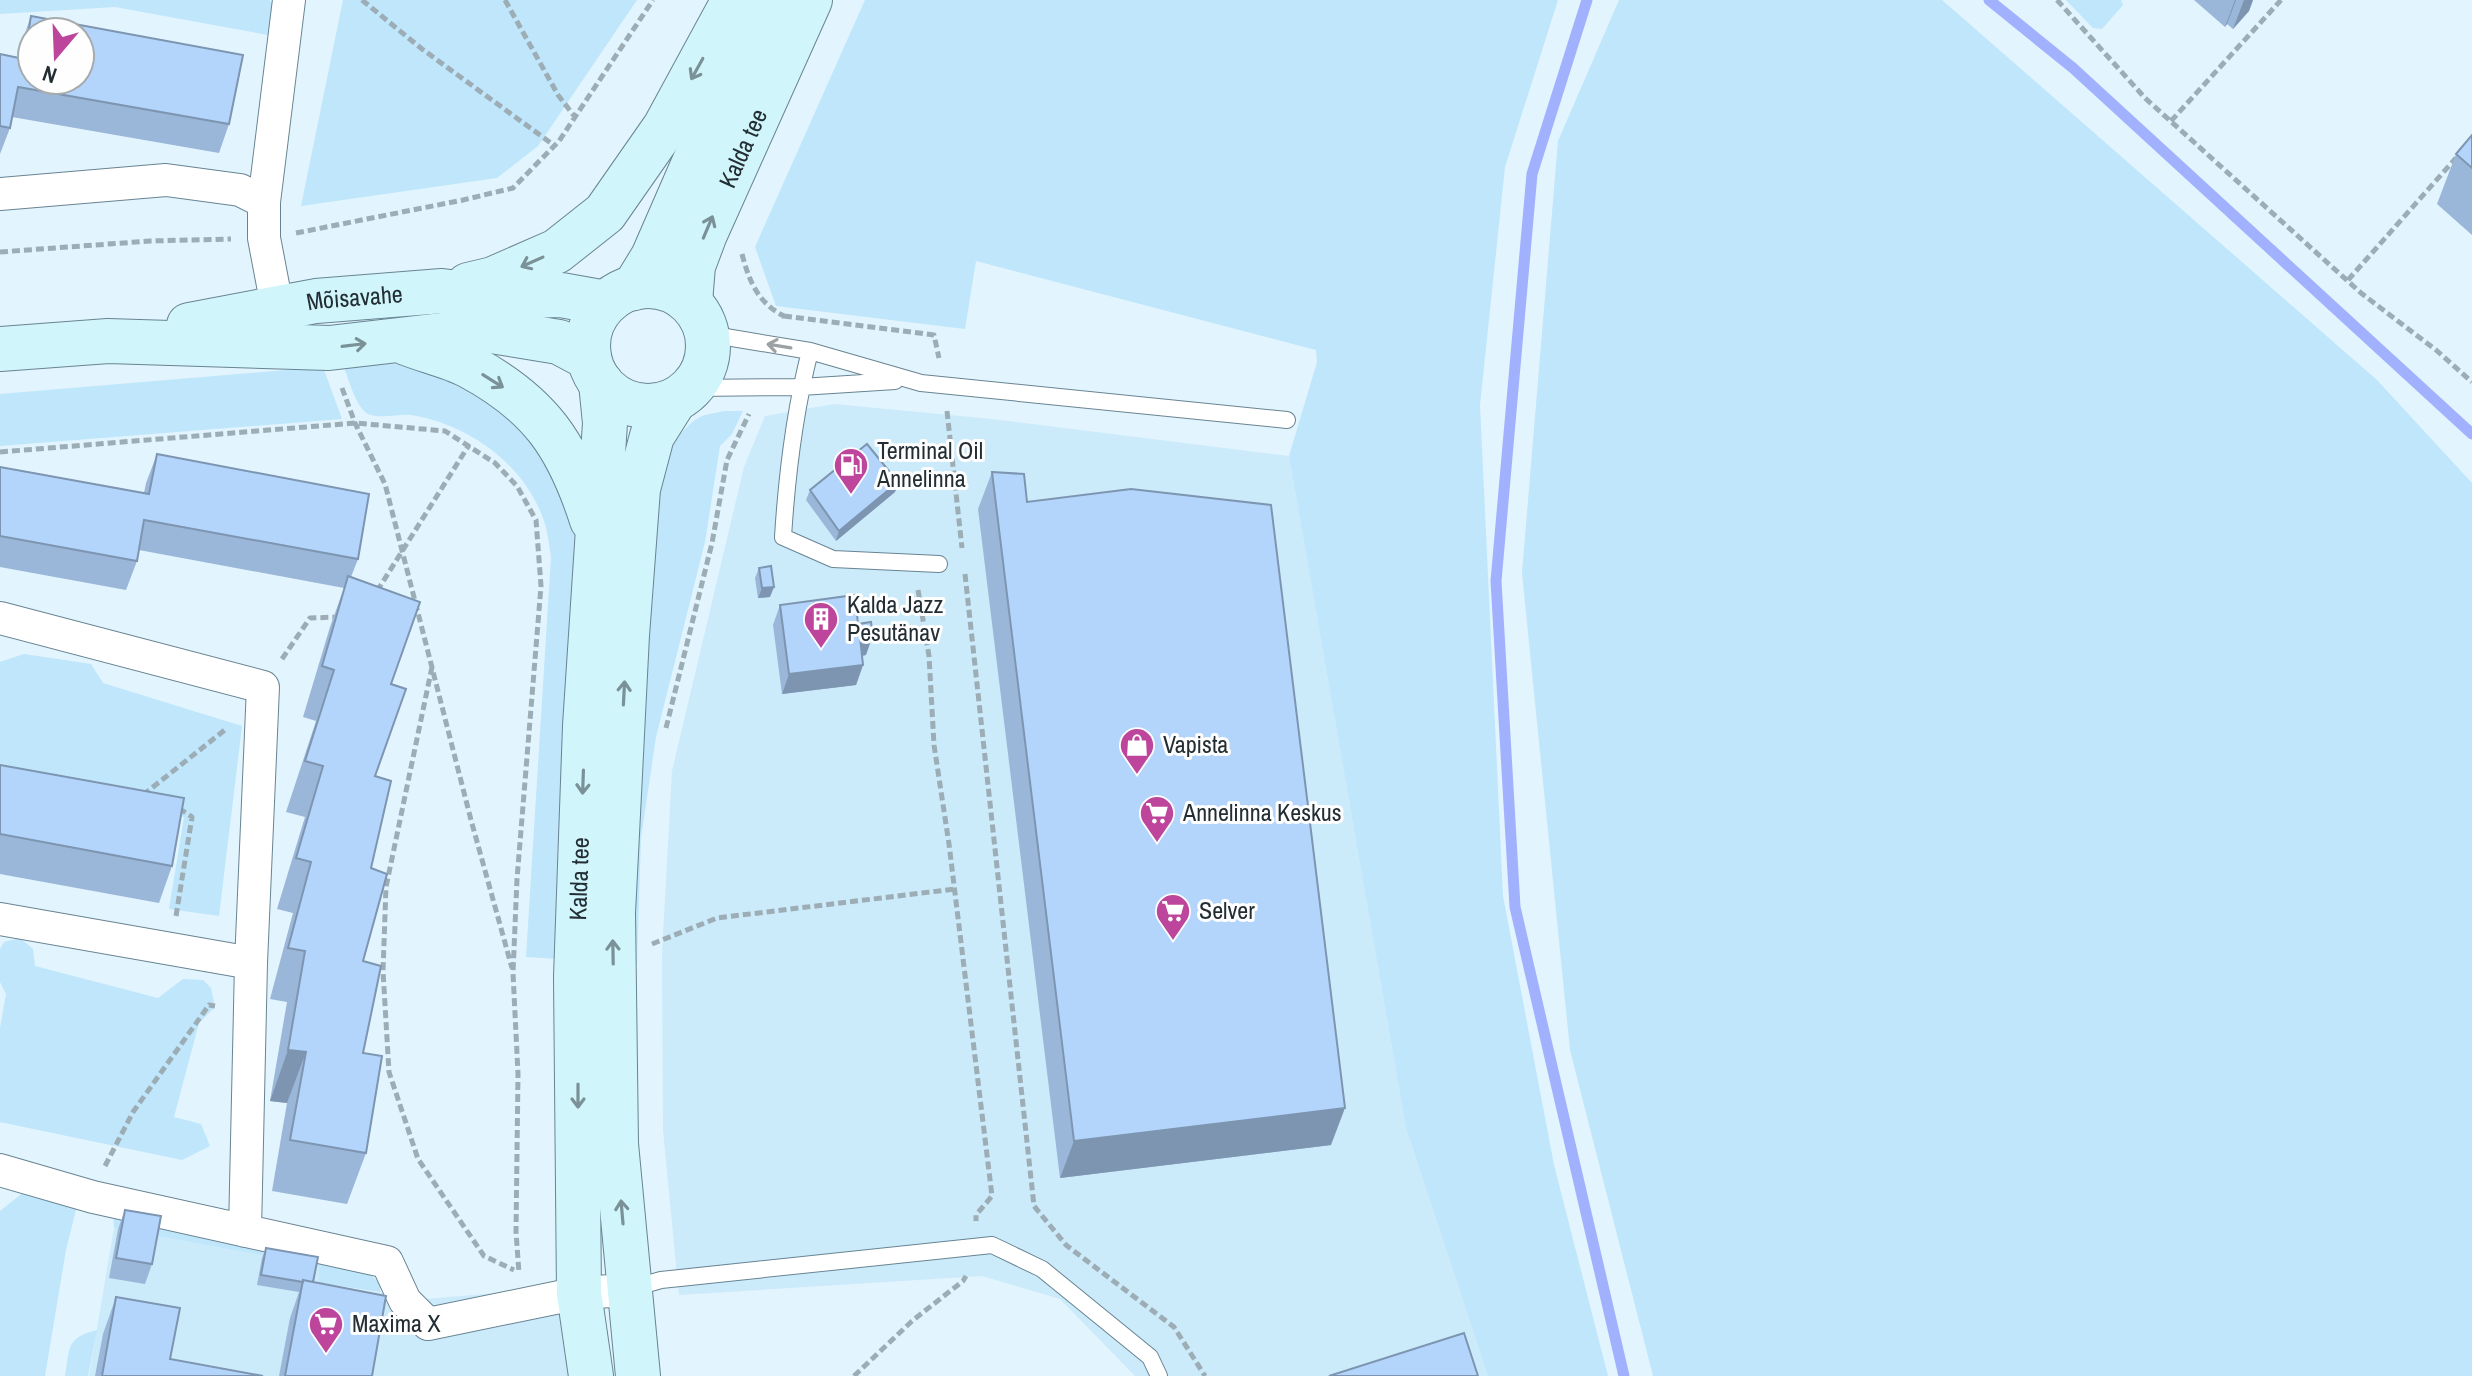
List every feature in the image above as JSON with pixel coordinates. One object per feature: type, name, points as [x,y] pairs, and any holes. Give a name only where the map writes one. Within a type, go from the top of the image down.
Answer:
[{"type":"street","points":[[281,327],[264,238],[264,202],[289,0]]},
{"type":"street","points":[[442,291],[493,279],[557,251],[605,213],[665,127],[734,0]]},
{"type":"street","name":"Kalda tee","points":[[620,295],[653,257],[765,0]]},
{"type":"street","name":"Kalda tee","points":[[699,318],[693,266],[810,0]]},
{"type":"street","points":[[0,194],[166,180],[240,190],[264,202]]},
{"type":"street","points":[[647,285],[672,290],[699,318],[709,355],[702,375],[682,395],[650,407],[629,404],[610,393],[595,371],[588,337],[595,317],[620,295],[647,285]]},
{"type":"street","name":"Mõisavahe","points":[[281,327],[316,301],[442,291],[488,297],[620,295]]},
{"type":"street","name":"Mõisavahe","points":[[0,349],[281,327],[329,348],[485,330],[559,342],[595,371]]},
{"type":"street","points":[[396,340],[468,365],[522,399],[561,444],[582,490],[597,536]]},
{"type":"street","name":"Kalda tee","points":[[591,1376],[579,1293],[576,964],[585,726],[605,423],[595,371]]},
{"type":"street","name":"Kalda tee","points":[[644,1357],[628,1290],[616,1144],[613,913],[638,489],[652,436],[682,395]]},
{"type":"street","points":[[0,618],[263,693],[251,963],[245,1231]]},
{"type":"street","points":[[0,919],[251,963]]},
{"type":"street","points":[[0,1170],[93,1197],[387,1262],[405,1301],[428,1324],[579,1293],[628,1290]]},
{"type":"lane","points":[[699,318],[779,347],[810,351],[908,380],[1287,420]]},
{"type":"lane","points":[[810,351],[788,457],[783,537],[833,559],[939,564]]},
{"type":"lane","points":[[682,395],[761,387],[908,380]]},
{"type":"lane","points":[[628,1290],[661,1280],[992,1245],[1042,1269],[1150,1357],[1159,1376]]},
{"type":"path","points":[[362,0],[422,49],[555,146]]},
{"type":"path","points":[[505,0],[558,95],[575,117]]},
{"type":"path","points":[[0,252],[150,241],[264,238],[513,188],[555,146],[653,0]]},
{"type":"path","points":[[2057,0],[2145,98],[2348,280],[2472,382]]},
{"type":"path","points":[[2171,121],[2281,0]]},
{"type":"path","points":[[2348,280],[2462,152]]},
{"type":"path","points":[[738,241],[750,282],[770,309],[784,316],[934,335],[944,385],[1034,1206],[1066,1245],[1174,1327],[1205,1376]]},
{"type":"path","points":[[779,347],[784,316]]},
{"type":"path","points":[[339,380],[355,423],[385,484],[513,973]]},
{"type":"path","points":[[665,733],[712,543],[727,460],[761,387]]},
{"type":"path","points":[[0,452],[355,423],[445,431],[495,463],[517,486],[536,520],[541,586],[517,879],[513,973],[518,1074],[516,1232],[520,1305]]},
{"type":"path","points":[[370,603],[469,445]]},
{"type":"path","points":[[854,1376],[912,1321],[963,1281],[979,1246],[976,1215],[992,1196],[955,889],[934,745],[929,656],[913,563]]},
{"type":"path","points":[[151,800],[139,798],[263,693],[310,618],[349,616]]},
{"type":"path","points":[[432,667],[386,887],[383,971],[389,1072],[418,1159],[484,1256],[519,1272]]},
{"type":"path","points":[[171,950],[192,817],[173,804]]},
{"type":"path","points":[[644,947],[717,918],[955,889]]},
{"type":"path","points":[[93,1197],[133,1112],[209,1005],[250,1009]]},
{"type":"shaded area","points":[[0,0],[269,0],[272,3],[268,35],[115,7],[0,14]]},
{"type":"shaded area","points":[[343,0],[637,0],[538,146],[497,178],[301,206]]},
{"type":"shaded area","points":[[865,0],[1558,0],[1505,167],[1480,405],[1503,896],[1554,1165],[1608,1376],[1488,1376],[1406,1128],[1289,456],[1317,362],[1316,350],[976,261],[965,329],[776,306],[755,247]]},
{"type":"shaded area","points":[[1619,0],[1942,0],[2377,380],[2472,483],[2472,1376],[1653,1376],[1570,1050],[1522,573],[1558,141]]},
{"type":"shaded area","points":[[2066,0],[2121,0],[2123,5],[2102,29],[2093,28]]},
{"type":"shaded area","points":[[398,364],[466,382],[545,449],[579,521],[558,959],[526,957],[551,557],[545,525],[535,500],[523,482],[509,465],[473,437],[432,420],[411,415],[372,415],[363,410],[343,365]]},
{"type":"shaded area","points":[[323,367],[342,419],[0,446],[0,394]]},
{"type":"shaded area","points":[[834,404],[992,419],[1289,456],[1406,1128],[1488,1376],[1135,1376],[1060,1299],[982,1276],[679,1295],[663,1130],[662,954],[672,771],[744,467],[765,416]]},
{"type":"shaded area","points":[[725,411],[743,411],[732,434],[720,446],[705,542],[656,737],[641,838],[637,962],[625,967],[653,536],[660,489],[668,458],[683,431],[698,418]]},
{"type":"shaded area","points":[[24,654],[91,664],[103,683],[242,726],[219,916],[169,909],[184,817],[0,778],[0,662]]},
{"type":"shaded area","points":[[20,938],[33,949],[35,966],[158,998],[183,979],[203,980],[211,988],[215,1007],[199,1023],[174,1117],[201,1124],[210,1146],[182,1160],[0,1122],[0,1028],[6,994],[0,982],[0,949],[4,942]]},
{"type":"shaded area","points":[[24,1192],[78,1202],[66,1250],[45,1376],[0,1376],[0,1211]]},
{"type":"shaded area","points":[[113,1210],[368,1273],[380,1283],[380,1292],[319,1283],[319,1266],[114,1228]]},
{"type":"shaded area","points":[[114,1228],[319,1266],[319,1284],[425,1299],[558,1288],[573,1376],[89,1376]]},
{"type":"shaded area","points":[[97,1330],[88,1376],[65,1376],[71,1345],[80,1336]]},
{"type":"building","points":[[96,28],[243,55],[229,124],[69,96],[96,96]]},
{"type":"building","points":[[0,54],[16,57],[16,96],[10,128],[0,126]]},
{"type":"building","points":[[2472,135],[2472,168],[2456,154]]},
{"type":"building","name":"Terminal Oil Annelinna","points":[[867,444],[898,482],[839,531],[810,490]]},
{"type":"building","points":[[157,454],[369,494],[358,559],[144,520],[137,561],[0,536],[0,467],[149,494]]},
{"type":"building","name":"Annelinna Keskus","points":[[992,472],[1024,474],[1027,502],[1131,489],[1271,505],[1345,1108],[1074,1141]]},
{"type":"building","points":[[771,566],[774,587],[762,588],[759,568]]},
{"type":"building","points":[[348,576],[420,602],[391,684],[406,689],[375,776],[391,781],[371,868],[387,874],[363,961],[381,966],[363,1053],[382,1056],[366,1153],[290,1140],[306,1052],[288,1050],[305,951],[288,948],[311,862],[296,858],[323,766],[305,761],[334,670],[322,666]]},
{"type":"building","name":"Kalda Jazz Pesutänav","points":[[855,595],[858,624],[871,622],[873,635],[860,637],[863,665],[789,674],[780,605]]},
{"type":"building","points":[[0,765],[184,798],[172,866],[0,834]]},
{"type":"building","points":[[125,1210],[161,1216],[152,1264],[116,1258]]},
{"type":"building","points":[[266,1248],[318,1257],[313,1282],[261,1275]]},
{"type":"building","points":[[303,1280],[386,1296],[372,1376],[285,1376]]},
{"type":"building","points":[[116,1297],[180,1308],[170,1359],[263,1376],[102,1376]]},
{"type":"building","points":[[1464,1333],[1478,1376],[1329,1376]]},
{"type":"waterway","points":[[1587,0],[1532,174],[1496,581],[1515,907],[1624,1376]]},
{"type":"waterway","points":[[1989,0],[2073,68],[2472,434]]},
{"type":"place","name":"Terminal Oil Annelinna","points":[[851,496]]},
{"type":"place","name":"Kalda Jazz Pesutänav","points":[[821,650]]},
{"type":"place","name":"Vapista","points":[[1137,776]]},
{"type":"place","name":"Annelinna Keskus","points":[[1157,844]]},
{"type":"place","name":"Selver","points":[[1173,942]]},
{"type":"place","name":"Maxima X","points":[[326,1355]]}]
